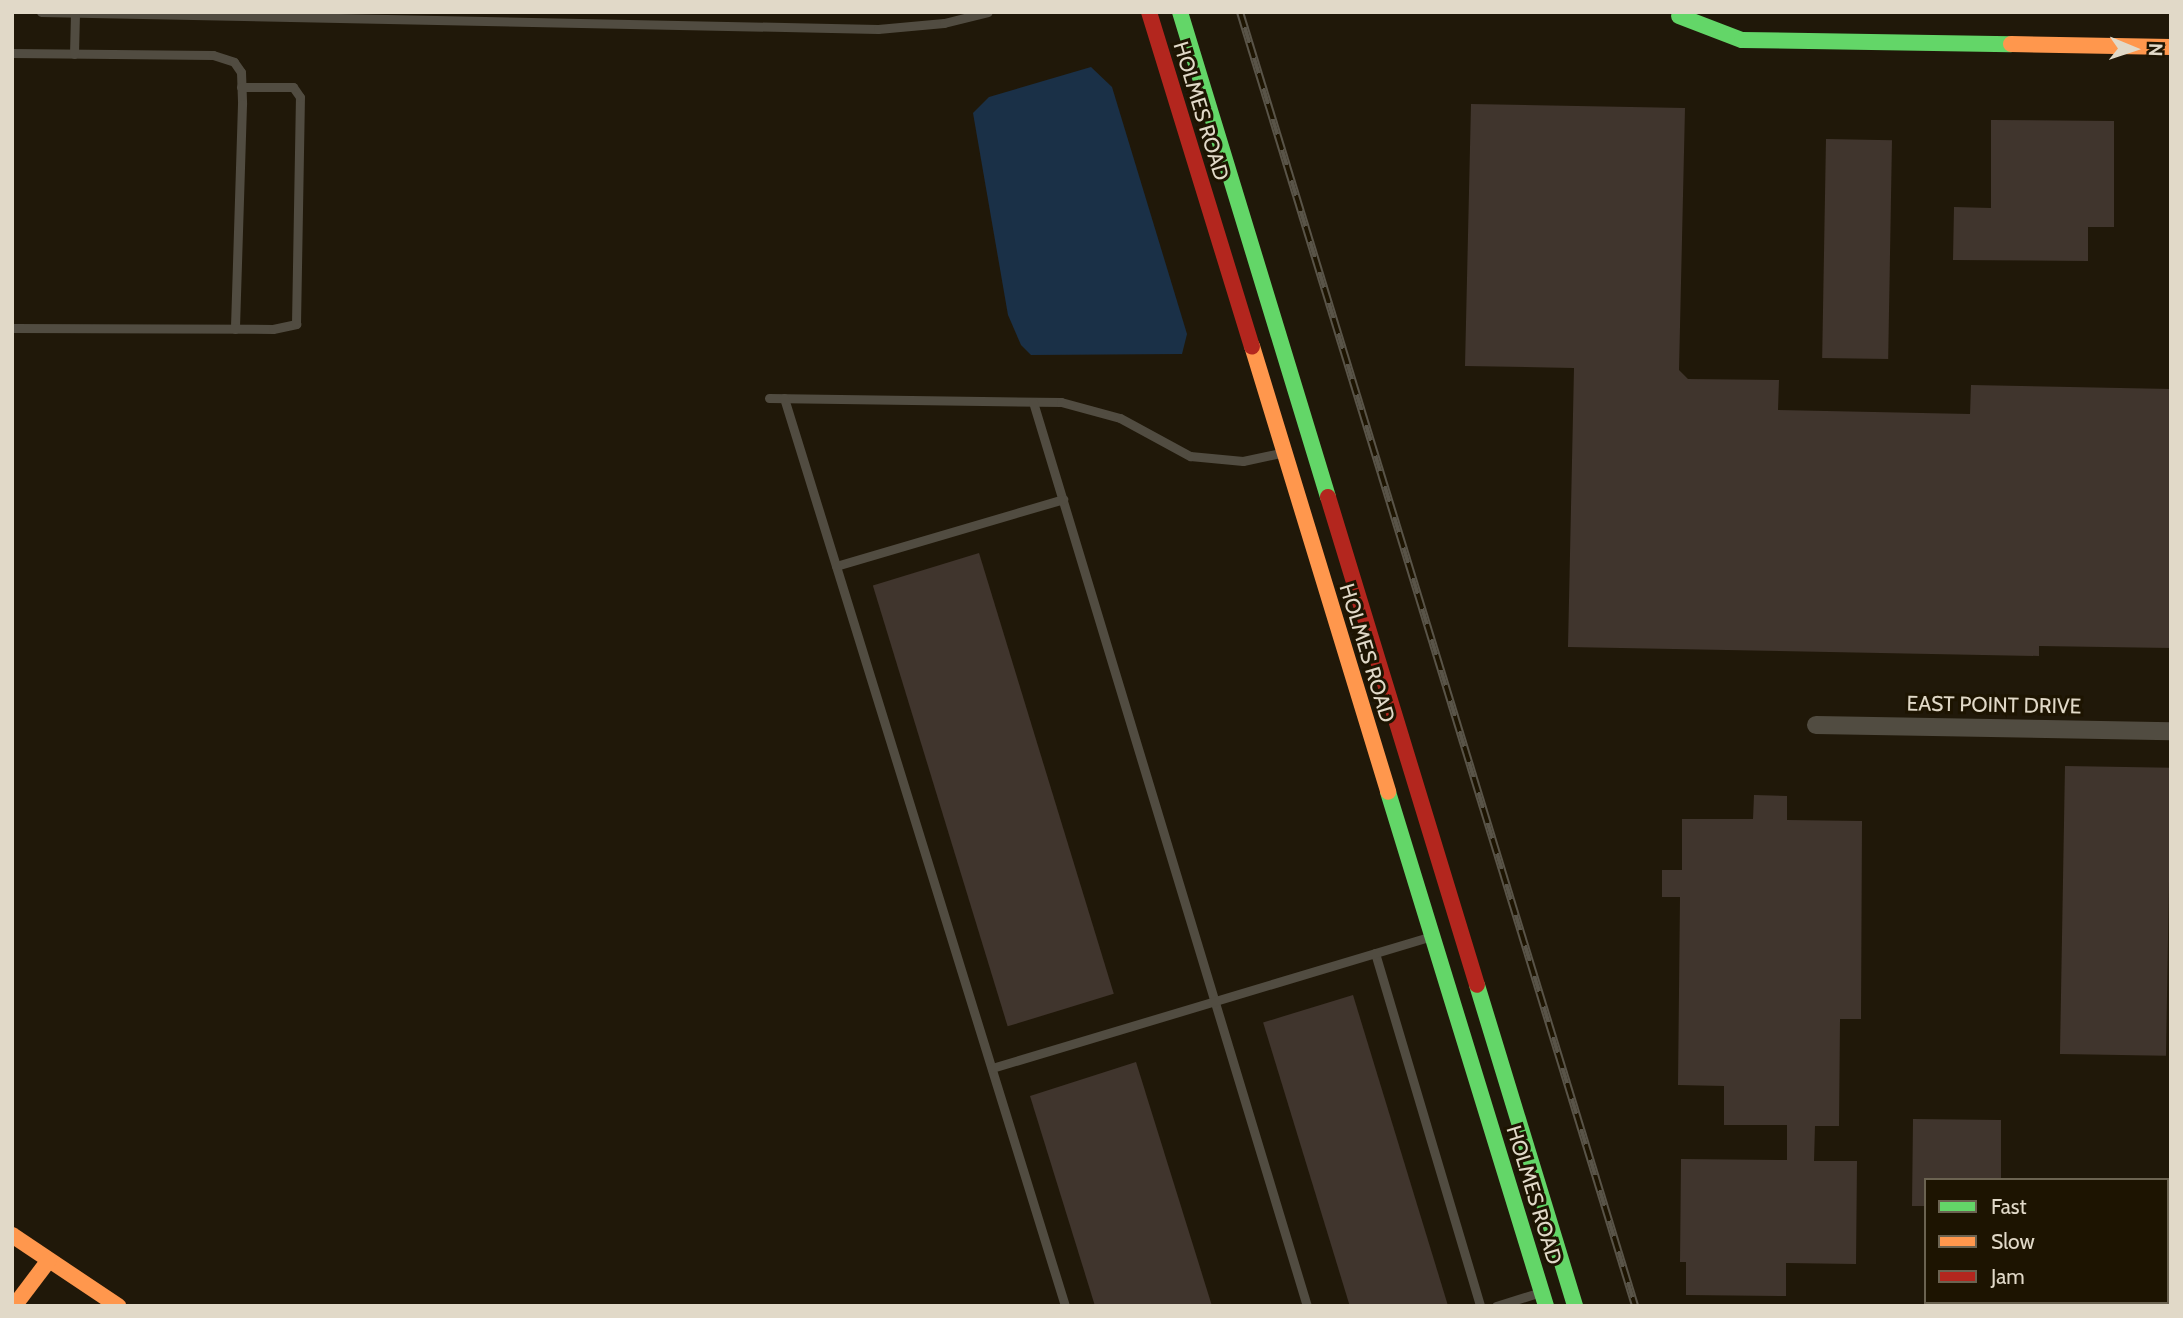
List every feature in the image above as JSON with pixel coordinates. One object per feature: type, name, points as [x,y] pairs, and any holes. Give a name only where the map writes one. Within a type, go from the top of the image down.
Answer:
[{"type":"main road","name":"HOLMES ROAD","points":[[1149,12],[1544,1299]]},
{"type":"main road","name":"HOLMES ROAD","points":[[1180,12],[1575,1306]]},
{"type":"main road","points":[[1679,16],[1742,40],[2171,47]]},
{"type":"main road","points":[[1284,452],[1311,442]]},
{"type":"main road","points":[[1432,936],[1460,928]]},
{"type":"main road","points":[[12,1235],[118,1306]]},
{"type":"main road","points":[[18,1301],[49,1260]]},
{"type":"street","name":"EAST POINT DRIVE","points":[[1816,725],[2171,731]]},
{"type":"lane","points":[[41,12],[878,29],[944,23],[988,12]]},
{"type":"lane","points":[[74,54],[75,13]]},
{"type":"lane","points":[[12,53],[213,55],[234,62],[241,72],[242,87],[235,329]]},
{"type":"lane","points":[[12,328],[235,329],[287,328],[296,324],[299,313],[300,97],[293,87],[242,87]]},
{"type":"lane","points":[[769,397],[1033,402],[1088,406],[1120,418],[1190,456],[1243,461],[1284,452]]},
{"type":"lane","points":[[784,398],[1065,1306]]},
{"type":"lane","points":[[1033,402],[1307,1306]]},
{"type":"lane","points":[[836,566],[1063,499]]},
{"type":"lane","points":[[992,1068],[1432,936]]},
{"type":"lane","points":[[1375,953],[1480,1306]]},
{"type":"lane","points":[[1496,1306],[1544,1299]]},
{"type":"water","points":[[1091,67],[1112,87],[1187,334],[1182,354],[1031,355],[1021,345],[1008,315],[973,113],[989,97]]},
{"type":"building","points":[[1471,104],[1685,108],[1679,370],[1688,379],[1779,380],[1778,410],[1970,414],[1971,385],[2171,389],[2171,648],[2039,646],[2039,656],[1568,647],[1574,368],[1465,366]]},
{"type":"building","points":[[1991,120],[2114,121],[2114,227],[2088,227],[2088,261],[1953,260],[1954,207],[1991,208]]},
{"type":"building","points":[[1826,139],[1892,140],[1888,359],[1822,358]]},
{"type":"building","points":[[979,553],[1114,994],[1008,1026],[873,585]]},
{"type":"building","points":[[2065,766],[2171,768],[2166,1056],[2060,1054]]},
{"type":"building","points":[[1754,795],[1787,796],[1787,820],[1862,821],[1861,1019],[1840,1019],[1839,1126],[1815,1126],[1814,1161],[1857,1161],[1856,1264],[1786,1263],[1786,1296],[1686,1295],[1686,1262],[1680,1262],[1681,1159],[1787,1160],[1787,1125],[1724,1125],[1724,1086],[1678,1085],[1680,897],[1662,897],[1662,870],[1682,870],[1682,819],[1753,819]]},
{"type":"building","points":[[1353,995],[1448,1306],[1350,1306],[1263,1022]]},
{"type":"building","points":[[1136,1062],[1212,1306],[1095,1306],[1030,1096]]},
{"type":"building","points":[[1913,1119],[2001,1120],[2001,1178],[1924,1178],[1924,1206],[1912,1206]]},
{"type":"railway","points":[[1240,12],[1635,1306]]},
{"type":"traffic: fast","points":[[1180,12],[1328,497]]},
{"type":"traffic: fast","points":[[1679,16],[1742,40],[2011,44]]},
{"type":"traffic: fast","points":[[1388,792],[1546,1306]]},
{"type":"traffic: fast","points":[[1477,985],[1575,1306]]},
{"type":"traffic: slow","points":[[2011,44],[2171,47]]},
{"type":"traffic: slow","points":[[1252,346],[1388,792]]},
{"type":"traffic: slow","points":[[12,1235],[118,1306]]},
{"type":"traffic: slow","points":[[18,1301],[49,1260]]},
{"type":"traffic: jam","points":[[1149,12],[1252,346]]},
{"type":"traffic: jam","points":[[1328,497],[1477,985]]}]
